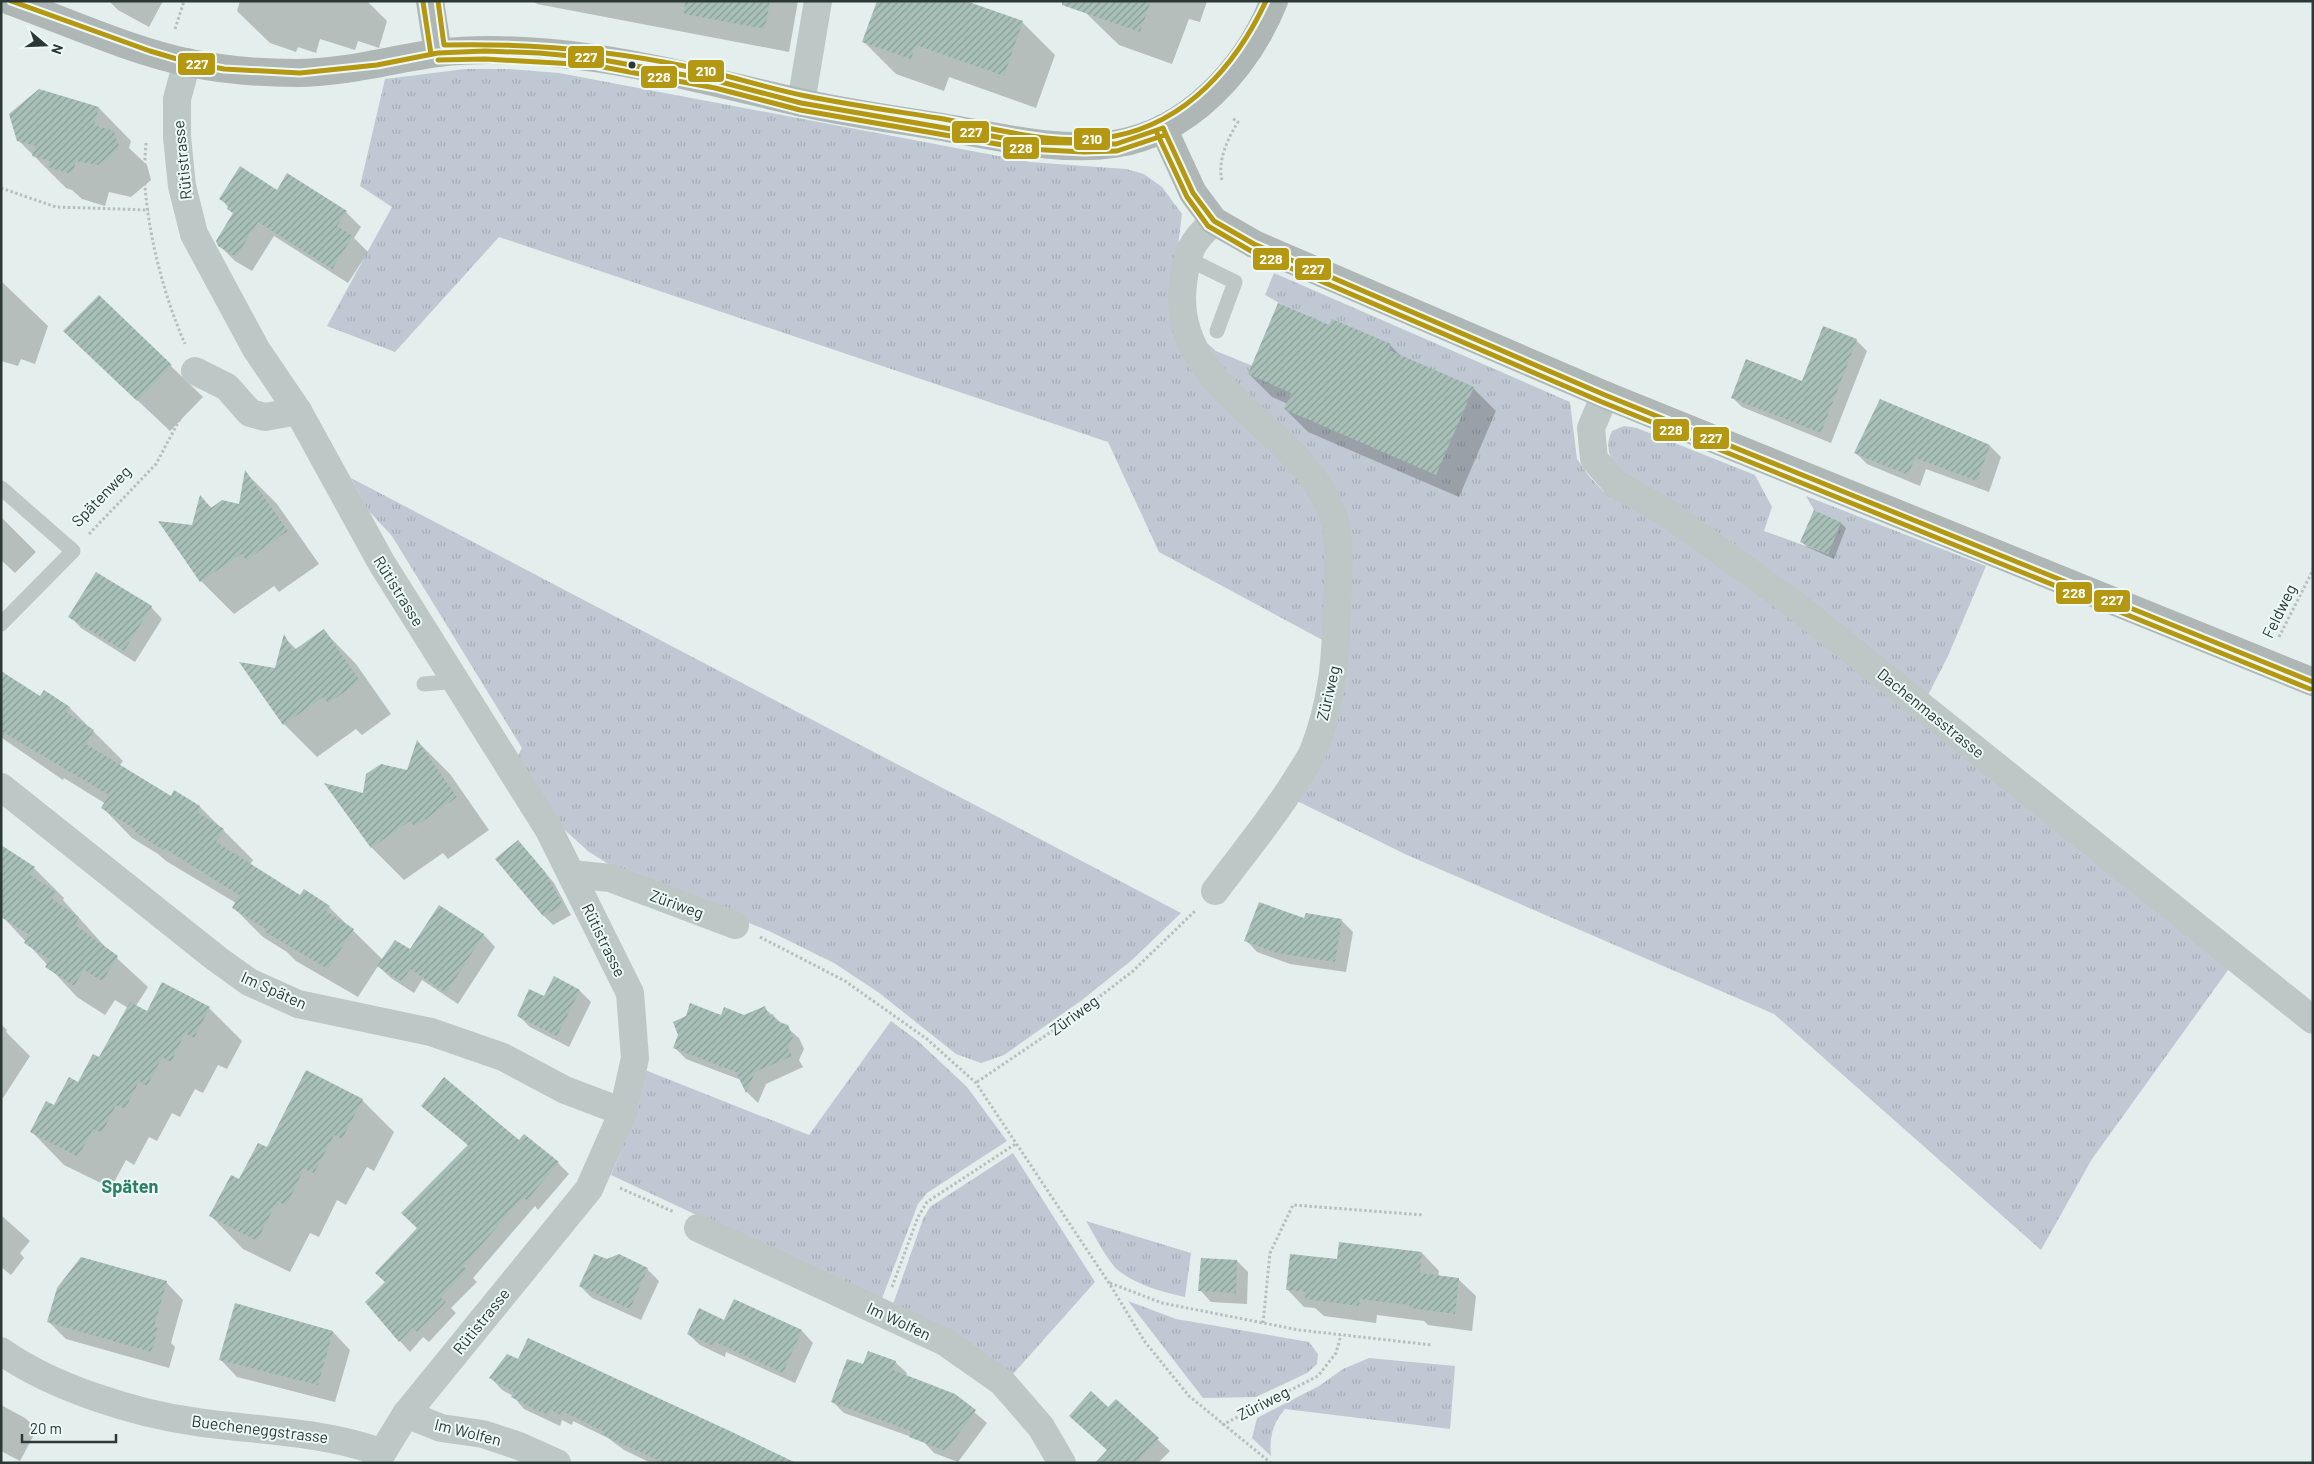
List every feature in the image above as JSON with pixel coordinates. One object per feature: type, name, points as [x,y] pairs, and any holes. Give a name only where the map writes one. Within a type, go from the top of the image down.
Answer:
[{"type":"street","points":[[10,1],[150,52],[224,69],[300,73],[377,65],[438,53],[494,52],[593,58],[717,81],[801,103],[1026,142],[1056,145],[1116,144],[1163,128],[1211,97],[1241,63],[1274,1]]},
{"type":"street","points":[[430,1],[438,53]]},
{"type":"street","points":[[801,103],[818,1]]},
{"type":"street","name":"Rütistrasse","points":[[187,62],[177,99],[177,137],[182,186],[194,234],[256,348],[298,411],[381,562],[549,830],[630,993],[636,1058],[623,1112],[589,1189],[406,1414],[378,1458]]},
{"type":"street","points":[[1163,128],[1193,193],[1214,221],[1254,244],[1605,395],[2313,682]]},
{"type":"street","name":"Züriweg","points":[[1214,221],[1195,239],[1186,258],[1181,297],[1186,330],[1203,364],[1220,385],[1301,462],[1319,486],[1334,520],[1338,556],[1336,664],[1328,703],[1312,753],[1284,799],[1215,891]]},
{"type":"street","points":[[195,371],[227,387],[250,413],[265,417],[298,411]]},
{"type":"street","name":"Dachenmasstrasse","points":[[1605,395],[1591,428],[1594,459],[1616,484],[1664,511],[1794,604],[2313,1020]]},
{"type":"street","name":"Im Späten","points":[[1,787],[217,959],[249,982],[298,1004],[431,1032],[476,1047],[503,1057],[565,1090],[623,1112]]},
{"type":"street","name":"Züriweg","points":[[571,874],[610,878],[735,925]]},
{"type":"street","name":"Im Wolfen","points":[[698,1228],[945,1342],[1002,1382],[1041,1427],[1062,1463]]},
{"type":"street","name":"Buecheneggstrasse","points":[[1,1351],[73,1388],[135,1410],[195,1422],[332,1438],[378,1458]]},
{"type":"street","name":"Im Wolfen","points":[[406,1414],[441,1428],[483,1434],[557,1463]]},
{"type":"lane","points":[[1186,258],[1235,282],[1217,331]]},
{"type":"lane","points":[[1,488],[73,551]]},
{"type":"lane","name":"Spätenweg","points":[[1,624],[73,551]]},
{"type":"lane","points":[[424,684],[456,682]]},
{"type":"path","points":[[172,38],[184,1]]},
{"type":"path","points":[[146,138],[145,186],[169,306],[195,371]]},
{"type":"path","points":[[1,188],[56,207],[149,210]]},
{"type":"path","name":"Spätenweg","points":[[73,551],[156,464],[182,415],[195,371]]},
{"type":"path","name":"Feldweg","points":[[2268,664],[2282,629],[2313,570]]},
{"type":"path","name":"Züriweg","points":[[976,1082],[1073,1017],[1133,971],[1215,891]]},
{"type":"path","name":"Züriweg","points":[[735,925],[796,954],[845,981],[927,1039],[976,1082],[1109,1283],[1145,1342],[1189,1396],[1222,1425],[1318,1376],[1336,1353],[1341,1335]]},
{"type":"path","points":[[882,1313],[918,1217],[927,1202],[1017,1143]]},
{"type":"path","points":[[595,1176],[688,1218],[698,1228]]},
{"type":"path","points":[[1263,1323],[1270,1253],[1293,1205],[1424,1215]]},
{"type":"path","points":[[1109,1283],[1162,1303],[1263,1323],[1341,1335],[1432,1345]]},
{"type":"path","points":[[1222,1425],[1271,1463]]},
{"type":"green space","points":[[465,69],[509,69],[559,73],[1030,162],[1126,169],[1144,174],[1162,187],[1182,214],[1173,285],[1174,322],[1322,511],[1329,553],[1328,643],[1159,552],[1108,442],[499,237],[395,352],[327,326],[392,207],[360,186],[385,79]]},
{"type":"green space","points":[[1274,273],[1570,402],[1577,459],[1603,491],[1659,520],[1763,594],[2231,966],[2092,1159],[2041,1250],[1774,1014],[1407,855],[1293,799],[1318,761],[1339,509],[1205,352],[1208,344],[1216,351],[1260,369],[1293,311],[1265,295]]},
{"type":"green space","points":[[1624,426],[1637,428],[1755,475],[1772,507],[1764,531],[1828,554],[1841,522],[1814,510],[1806,496],[1986,566],[1948,656],[1927,697],[1623,477],[1612,461],[1608,444],[1612,431]]},
{"type":"green space","points":[[351,478],[1181,913],[1132,960],[1082,1000],[1004,1055],[981,1063],[956,1054],[878,992],[834,963],[769,931],[622,873],[588,851],[558,824],[517,757],[522,748],[392,536],[368,510]]},
{"type":"green space","points":[[891,1021],[918,1041],[967,1087],[1007,1141],[927,1193],[918,1204],[881,1301],[611,1175],[638,1109],[645,1070],[809,1135]]},
{"type":"green space","points":[[1013,1153],[1095,1282],[1013,1374],[892,1307],[923,1219],[930,1207]]},
{"type":"green space","points":[[1086,1221],[1191,1253],[1185,1297],[1150,1287],[1119,1271],[1105,1254]]},
{"type":"green space","points":[[1128,1301],[1176,1319],[1309,1342],[1318,1354],[1317,1364],[1307,1373],[1256,1397],[1203,1398]]},
{"type":"green space","points":[[1369,1358],[1455,1366],[1450,1429],[1285,1409],[1277,1420],[1273,1431],[1271,1456],[1252,1438],[1257,1418],[1319,1386],[1343,1369]]},
{"type":"building","points":[[685,1],[770,1],[765,29],[684,14]]},
{"type":"building","points":[[877,1],[966,1],[1023,21],[1004,76],[916,45],[911,59],[862,42]]},
{"type":"building","points":[[1062,1],[1151,1],[1140,32],[1062,5]]},
{"type":"building","points":[[39,89],[99,107],[94,125],[114,131],[119,147],[98,165],[76,161],[72,174],[48,167],[50,161],[32,156],[36,146],[17,141],[9,114]]},
{"type":"building","points":[[240,166],[277,190],[287,173],[347,211],[337,226],[353,236],[332,269],[258,222],[236,257],[218,246],[216,241],[233,213],[227,209],[229,205],[219,199]]},
{"type":"building","points":[[99,295],[172,365],[137,401],[63,331]]},
{"type":"building","points":[[1278,303],[1329,325],[1332,319],[1391,344],[1389,350],[1474,387],[1436,475],[1284,409],[1291,393],[1248,374]]},
{"type":"building","points":[[1823,326],[1857,339],[1821,433],[1731,398],[1746,359],[1802,381]]},
{"type":"building","points":[[1880,399],[1990,445],[1977,481],[1915,458],[1908,475],[1854,453]]},
{"type":"building","points":[[245,470],[288,531],[246,560],[241,554],[200,582],[158,521],[192,525],[200,495],[211,508],[222,500],[239,504]]},
{"type":"building","points":[[1814,510],[1841,522],[1828,554],[1800,542]]},
{"type":"building","points":[[96,572],[152,606],[124,651],[68,617]]},
{"type":"building","points":[[324,629],[360,681],[328,703],[323,697],[283,725],[239,662],[275,668],[284,634],[293,651]]},
{"type":"building","points":[[1,671],[40,696],[44,690],[70,707],[67,713],[94,730],[86,744],[171,796],[174,790],[200,806],[197,812],[224,829],[216,842],[300,895],[304,889],[330,906],[326,911],[354,929],[328,969],[265,932],[266,929],[232,908],[239,895],[164,848],[163,850],[101,808],[109,795],[1,731]]},
{"type":"building","points":[[417,740],[457,797],[415,827],[410,821],[371,848],[324,783],[363,793],[366,774],[381,764],[407,770]]},
{"type":"building","points":[[518,840],[545,872],[563,905],[543,916],[495,859]]},
{"type":"building","points":[[1,845],[35,867],[30,875],[56,892],[52,899],[79,917],[75,925],[118,956],[102,981],[84,970],[74,986],[45,967],[50,960],[24,943],[29,935],[1,917]]},
{"type":"building","points":[[1259,902],[1304,918],[1306,913],[1342,919],[1335,962],[1277,953],[1244,941]]},
{"type":"building","points":[[439,905],[484,934],[446,993],[410,969],[402,982],[377,966],[395,940],[410,949]]},
{"type":"building","points":[[554,976],[580,990],[557,1036],[517,1016],[529,989],[544,996]]},
{"type":"building","points":[[162,982],[210,1007],[194,1038],[185,1033],[171,1062],[162,1057],[147,1086],[139,1081],[125,1109],[116,1105],[102,1133],[93,1129],[78,1157],[30,1132],[46,1101],[54,1105],[69,1077],[78,1082],[93,1054],[99,1057],[130,1002],[147,1011]]},
{"type":"building","points":[[690,1003],[721,1015],[724,1007],[744,1015],[765,1006],[769,1016],[773,1014],[776,1021],[788,1025],[793,1037],[788,1048],[792,1056],[755,1072],[746,1093],[736,1072],[673,1048],[678,1035],[673,1022],[686,1016]]},
{"type":"building","points":[[306,1070],[363,1099],[342,1139],[334,1135],[314,1173],[304,1169],[286,1206],[277,1201],[257,1241],[209,1216],[231,1175],[239,1179],[258,1143],[267,1147]]},
{"type":"building","points":[[444,1077],[519,1140],[524,1134],[559,1162],[527,1200],[523,1197],[463,1266],[467,1270],[441,1297],[446,1302],[417,1332],[412,1328],[399,1342],[365,1302],[385,1282],[375,1273],[417,1228],[401,1213],[468,1145],[421,1106]]},
{"type":"building","points":[[1339,1242],[1422,1252],[1420,1273],[1459,1278],[1455,1314],[1409,1308],[1410,1305],[1360,1299],[1359,1306],[1305,1299],[1306,1292],[1286,1290],[1290,1254],[1337,1259]]},
{"type":"building","points":[[594,1254],[607,1259],[619,1254],[648,1268],[630,1309],[579,1286]]},
{"type":"building","points":[[81,1257],[167,1281],[154,1327],[158,1328],[151,1352],[47,1322],[57,1288]]},
{"type":"building","points":[[1201,1258],[1237,1260],[1236,1293],[1198,1291]]},
{"type":"building","points":[[734,1299],[802,1330],[783,1373],[715,1342],[713,1346],[687,1334],[699,1308],[724,1320]]},
{"type":"building","points":[[235,1303],[333,1331],[318,1385],[219,1360]]},
{"type":"building","points":[[528,1338],[796,1463],[665,1463],[611,1439],[602,1434],[603,1431],[562,1411],[560,1415],[551,1410],[548,1415],[536,1410],[511,1397],[514,1392],[489,1378],[507,1354],[518,1359]]},
{"type":"building","points":[[868,1351],[896,1361],[893,1370],[955,1394],[976,1410],[946,1451],[909,1437],[911,1431],[831,1402],[847,1359],[863,1364]]},
{"type":"building","points":[[1091,1391],[1108,1407],[1116,1399],[1159,1438],[1137,1463],[1095,1463],[1107,1450],[1069,1416]]},
{"type":"transit line","name":"227","points":[[11,1],[150,51],[187,62],[224,69],[300,73],[377,65],[438,53],[485,51],[539,53],[593,58],[717,81],[801,103],[1026,142],[1116,144],[1163,128]]},
{"type":"transit line","name":"210","points":[[438,1],[444,45],[505,45],[567,49],[628,56],[704,70],[823,99],[1026,135],[1071,140],[1115,136],[1141,129],[1165,118],[1187,104],[1224,68],[1254,25],[1266,1]]},
{"type":"transit line","name":"228","points":[[423,2],[431,54]]},
{"type":"transit line","name":"228","points":[[438,60],[485,59],[592,65],[715,88],[800,110],[1026,149],[1084,152],[1117,151],[1165,135]]},
{"type":"transit line","name":"227","points":[[1163,128],[1193,193],[1214,221],[1254,244],[1605,395],[2313,682]]},
{"type":"transit line","name":"228","points":[[1156,131],[1187,197],[1208,226],[1251,251],[1602,402],[2310,689]]},
{"type":"district","name":"Späten","points":[[130,1187]]}]
